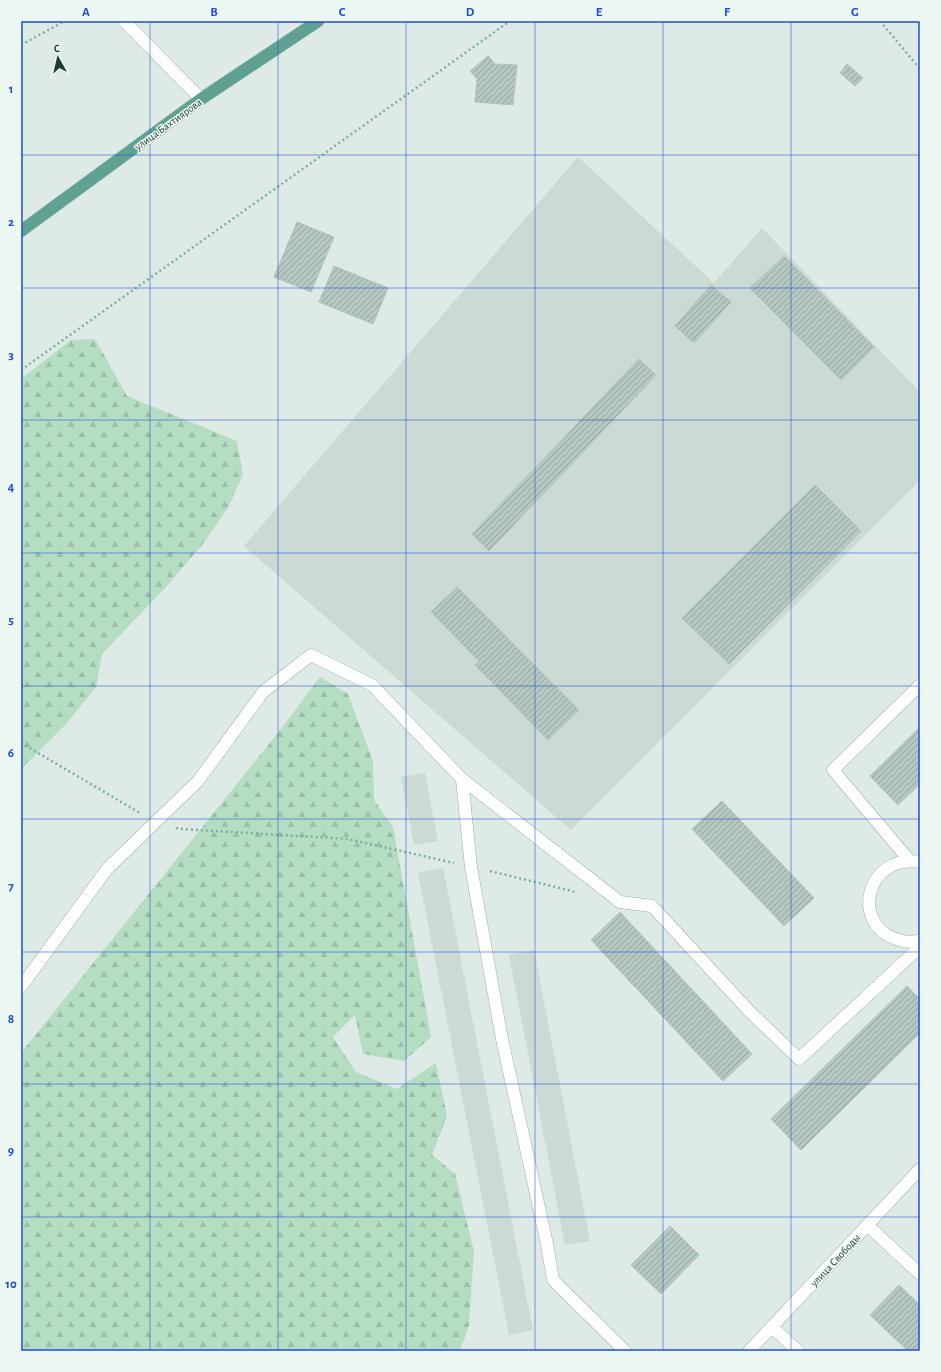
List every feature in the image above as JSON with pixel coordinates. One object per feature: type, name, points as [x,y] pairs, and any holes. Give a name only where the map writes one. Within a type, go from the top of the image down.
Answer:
[{"type":"main road","name":"улица Бахтиярова","points":[[21,231],[201,99],[318,21]]},
{"type":"street","points":[[124,21],[201,99]]},
{"type":"street","points":[[21,987],[107,869],[198,781],[263,692],[311,655],[372,685],[462,779],[620,902],[652,906],[750,1012],[799,1059],[920,947]]},
{"type":"street","points":[[914,861],[834,770],[920,685]]},
{"type":"street","points":[[462,779],[470,867],[502,1039],[547,1244],[553,1280],[625,1351]]},
{"type":"street","points":[[914,861],[896,863],[884,870],[875,880],[870,892],[869,906],[873,919],[881,930],[892,938],[905,942],[920,940]]},
{"type":"street","name":"улица Свободы","points":[[749,1351],[920,1169]]},
{"type":"street","points":[[867,1225],[920,1274]]},
{"type":"street","points":[[772,1327],[798,1351]]},
{"type":"path","points":[[21,45],[65,21]]},
{"type":"path","points":[[21,370],[510,21]]},
{"type":"path","points":[[880,21],[920,69]]},
{"type":"path","points":[[21,743],[155,822],[182,829],[348,839],[582,893]]},
{"type":"shaded area","points":[[578,157],[714,283],[762,228],[920,392],[920,480],[571,830],[244,546]]},
{"type":"shaded area","points":[[425,773],[438,841],[414,845],[401,777]]},
{"type":"shaded area","points":[[443,868],[533,1330],[509,1335],[418,873]]},
{"type":"shaded area","points":[[534,950],[590,1241],[565,1245],[509,955]]},
{"type":"green space","points":[[95,339],[127,396],[237,441],[243,474],[228,508],[202,545],[165,588],[102,654],[96,687],[66,724],[21,769],[21,379],[71,340]]},
{"type":"green space","points":[[320,677],[348,694],[373,761],[374,800],[393,827],[431,1037],[404,1061],[363,1054],[355,1015],[333,1037],[356,1072],[397,1089],[436,1063],[447,1116],[432,1155],[455,1174],[474,1251],[469,1325],[460,1351],[21,1351],[21,1053],[281,729]]},
{"type":"building","points":[[488,56],[495,64],[517,65],[513,105],[475,102],[477,79],[470,71]]},
{"type":"building","points":[[847,64],[863,78],[855,86],[840,73]]},
{"type":"building","points":[[297,222],[334,237],[311,292],[274,277]]},
{"type":"building","points":[[784,256],[874,347],[841,380],[750,288]]},
{"type":"building","points":[[334,266],[388,288],[373,324],[319,302]]},
{"type":"building","points":[[711,285],[731,302],[694,343],[675,326]]},
{"type":"building","points":[[639,359],[656,375],[489,551],[472,534]]},
{"type":"building","points":[[815,485],[861,531],[729,664],[682,618]]},
{"type":"building","points":[[457,587],[579,710],[548,740],[475,665],[479,661],[431,612]]},
{"type":"building","points":[[920,727],[920,784],[898,805],[870,776]]},
{"type":"building","points":[[722,801],[814,898],[784,926],[692,829]]},
{"type":"building","points":[[620,912],[752,1054],[723,1081],[591,940]]},
{"type":"building","points":[[907,986],[920,999],[920,1033],[801,1150],[771,1119]]},
{"type":"building","points":[[670,1226],[699,1255],[661,1294],[631,1265]]},
{"type":"building","points":[[899,1285],[920,1305],[920,1351],[908,1351],[870,1315]]}]
